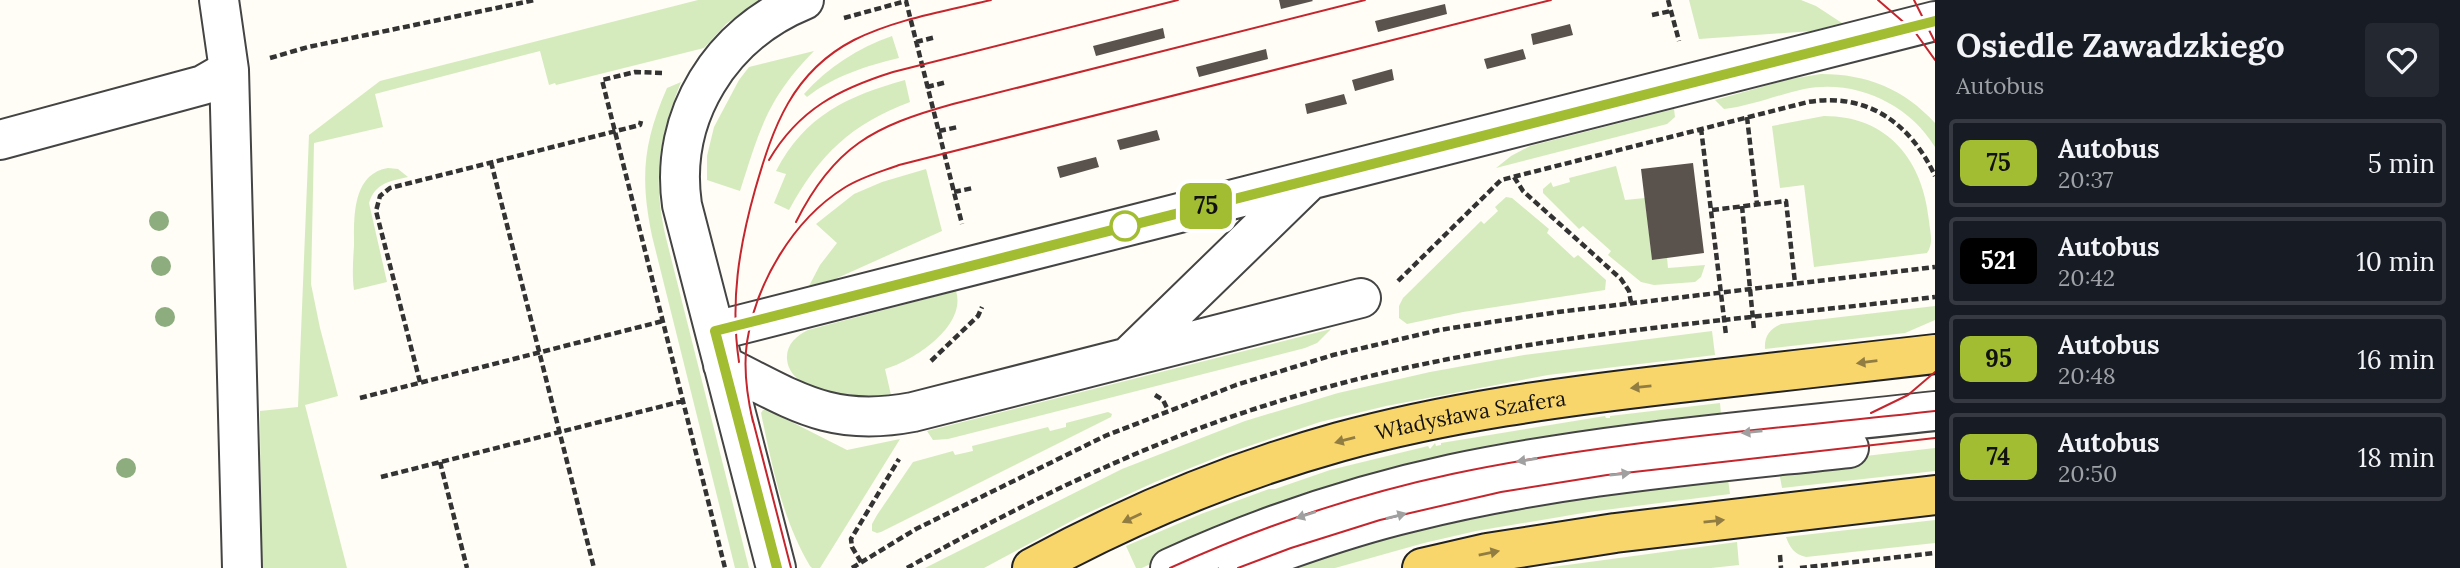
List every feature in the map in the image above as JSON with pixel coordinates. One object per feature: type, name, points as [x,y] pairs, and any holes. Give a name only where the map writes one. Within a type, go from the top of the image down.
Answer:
[{"type":"main road","name":"Władysława Szafera","points":[[1032,568],[1111,527],[1191,492],[1232,476],[1363,436],[1462,414],[1572,396],[1935,354]]},
{"type":"main road","points":[[1422,568],[1487,553],[1615,533],[1935,495]]},
{"type":"lane","points":[[219,0],[229,70],[242,568]]},
{"type":"lane","points":[[773,560],[680,191],[680,163],[685,129],[701,89],[732,48],[757,25],[804,0]]},
{"type":"lane","points":[[719,348],[1310,180],[1935,21]]},
{"type":"lane","points":[[0,140],[203,85],[229,70]]},
{"type":"lane","points":[[1128,357],[1310,180]]},
{"type":"lane","points":[[719,348],[794,401],[847,417],[884,417],[913,412],[1361,298]]},
{"type":"lane","points":[[1821,451],[1869,436],[1925,406]]},
{"type":"lane","points":[[1170,568],[1286,521],[1374,494],[1451,475],[1532,459],[1925,406]]},
{"type":"lane","points":[[1238,568],[1380,520],[1490,494],[1607,475],[1935,438]]},
{"type":"path","points":[[229,70],[308,47],[536,0]]},
{"type":"path","points":[[1668,0],[1679,41]]},
{"type":"path","points":[[836,20],[906,1],[962,223]]},
{"type":"path","points":[[1652,15],[1671,10]]},
{"type":"path","points":[[916,42],[936,37]]},
{"type":"path","points":[[659,78],[662,73],[672,71]]},
{"type":"path","points":[[928,87],[947,82]]},
{"type":"path","points":[[1396,282],[1501,180],[1817,101],[1840,100],[1857,103],[1884,114],[1902,127],[1922,150],[1935,177]]},
{"type":"path","points":[[420,382],[376,204],[380,196],[390,188],[640,125],[643,114]]},
{"type":"path","points":[[1698,116],[1727,343]]},
{"type":"path","points":[[1747,117],[1757,204]]},
{"type":"path","points":[[939,131],[958,127]]},
{"type":"path","points":[[491,162],[594,568]]},
{"type":"path","points":[[1514,177],[1523,191],[1621,279],[1629,291],[1631,303]]},
{"type":"path","points":[[954,192],[974,188]]},
{"type":"path","points":[[1712,210],[1786,201],[1795,283]]},
{"type":"path","points":[[1742,206],[1753,318]]},
{"type":"path","points":[[852,568],[916,529],[1080,447],[1168,410],[1357,346],[1451,328],[1631,303],[1935,267]]},
{"type":"path","points":[[924,369],[978,316],[982,301]]},
{"type":"path","points":[[360,398],[663,321]]},
{"type":"path","points":[[1147,395],[1158,396],[1168,410]]},
{"type":"path","points":[[381,477],[683,401]]},
{"type":"path","points":[[861,562],[851,545],[853,536],[900,458],[909,455]]},
{"type":"path","points":[[440,463],[467,568]]},
{"type":"path","points":[[1800,568],[1935,553]]},
{"type":"green space","points":[[698,0],[759,0],[726,24],[704,48],[556,85],[549,85],[540,51],[375,94],[383,127],[314,143],[311,284],[338,396],[305,405],[347,568],[261,568],[260,411],[298,407],[309,135],[380,81]]},
{"type":"green space","points":[[1689,0],[1801,0],[1816,6],[1842,23],[1812,31],[1699,39]]},
{"type":"green space","points":[[892,36],[899,58],[851,73],[828,83],[807,97],[804,94],[844,59]]},
{"type":"green space","points":[[814,51],[785,84],[775,100],[753,150],[740,191],[707,180],[707,156],[714,127],[749,67]]},
{"type":"green space","points":[[1821,74],[1869,81],[1911,101],[1935,123],[1935,147],[1924,131],[1910,118],[1895,107],[1861,91],[1823,87],[1804,89],[1724,109],[1715,100],[1790,79]]},
{"type":"green space","points":[[905,80],[910,102],[870,120],[839,144],[812,173],[789,210],[774,203],[786,174],[776,171],[800,135],[830,110],[847,101]]},
{"type":"green space","points":[[681,82],[663,140],[659,197],[666,238],[749,568],[735,568],[648,215],[645,178],[653,126],[667,88]]},
{"type":"green space","points":[[1674,109],[1675,117],[1667,124],[1496,168],[1530,146]]},
{"type":"green space","points":[[1824,116],[1847,118],[1867,124],[1884,133],[1910,161],[1925,199],[1931,237],[1927,253],[1814,267],[1804,185],[1780,188],[1772,126]]},
{"type":"green space","points":[[1616,166],[1625,200],[1645,198],[1652,260],[1667,258],[1668,268],[1705,265],[1701,277],[1695,282],[1654,285],[1641,282],[1608,255],[1611,251],[1583,226],[1579,229],[1543,193],[1543,189],[1551,182],[1553,187],[1570,182],[1569,178]]},
{"type":"green space","points":[[388,168],[398,169],[408,177],[379,187],[369,203],[387,282],[354,290],[354,222],[358,198],[368,179],[376,172]]},
{"type":"green space","points":[[926,169],[942,231],[835,279],[809,286],[820,265],[837,243],[816,224],[854,194],[882,182]]},
{"type":"green space","points":[[1506,197],[1512,198],[1549,229],[1547,233],[1574,258],[1578,255],[1606,280],[1605,290],[1463,312],[1407,324],[1399,318],[1399,306],[1403,298],[1481,221],[1484,224],[1498,211],[1495,207]]},
{"type":"green space","points":[[956,291],[954,317],[936,340],[910,358],[885,369],[891,395],[864,396],[830,392],[814,388],[791,372],[787,359],[788,349],[796,338],[808,330]]},
{"type":"green space","points":[[1935,306],[1935,320],[1905,333],[1765,349],[1768,334],[1781,324]]},
{"type":"green space","points":[[1331,329],[1317,343],[1305,348],[948,439],[933,440],[927,431]]},
{"type":"green space","points":[[1712,331],[1715,355],[1548,375],[1386,406],[1320,422],[1228,453],[1155,482],[1079,517],[984,568],[925,568],[1122,469],[1245,421],[1338,393],[1430,372],[1524,355]]},
{"type":"green space","points":[[1720,403],[1722,426],[1194,543],[1142,568],[1136,568],[1126,546],[1269,489],[1330,470],[1428,446],[1430,449],[1435,443],[1436,446],[1605,416],[1610,418]]},
{"type":"green space","points":[[768,410],[847,450],[900,439],[820,568],[810,566],[785,511],[769,452],[761,413]]},
{"type":"green space","points":[[1108,412],[1112,414],[1111,417],[881,532],[872,531],[877,515],[913,462],[953,451],[955,455],[973,451],[972,446],[1048,427],[1050,431],[1066,427],[1066,423]]},
{"type":"green space","points":[[1935,448],[1935,471],[1782,488],[1778,466]]},
{"type":"green space","points":[[1727,472],[1730,494],[1589,512],[1476,531],[1335,568],[1269,568],[1460,511]]},
{"type":"green space","points":[[1935,520],[1935,543],[1806,557],[1793,550],[1786,537]]},
{"type":"green space","points":[[1737,542],[1739,565],[1711,568],[1545,568]]},
{"type":"building","points":[[1279,0],[1312,0],[1313,1],[1281,9]]},
{"type":"building","points":[[1445,4],[1447,14],[1378,32],[1375,21]]},
{"type":"building","points":[[1570,24],[1573,35],[1533,45],[1531,34]]},
{"type":"building","points":[[1163,28],[1165,38],[1096,56],[1093,46]]},
{"type":"building","points":[[1266,49],[1268,59],[1199,77],[1196,67]]},
{"type":"building","points":[[1523,49],[1526,59],[1487,69],[1484,59]]},
{"type":"building","points":[[1392,69],[1394,80],[1355,91],[1352,80]]},
{"type":"building","points":[[1344,94],[1347,104],[1307,114],[1305,104]]},
{"type":"building","points":[[1157,130],[1160,140],[1120,150],[1117,140]]},
{"type":"building","points":[[1096,157],[1099,167],[1060,178],[1057,167]]},
{"type":"building","points":[[1693,163],[1704,253],[1652,260],[1641,169]]},
{"type":"tram line","points":[[739,362],[735,318],[744,232],[769,144],[788,103],[800,85],[815,68],[854,40],[921,16],[991,0]]},
{"type":"tram line","points":[[769,160],[793,127],[807,114],[855,86],[893,72],[1178,0]]},
{"type":"tram line","points":[[796,222],[810,196],[842,157],[859,143],[900,121],[953,104],[1365,0]]},
{"type":"tram line","points":[[753,422],[745,362],[747,342],[759,298],[768,276],[793,235],[826,201],[850,184],[899,165],[1551,0]]},
{"type":"tram line","points":[[1878,0],[1915,32],[1935,60]]},
{"type":"tram line","points":[[1914,0],[1935,42]]},
{"type":"tram line","points":[[1871,413],[1908,395],[1935,372]]},
{"type":"tram line","points":[[1170,568],[1308,513],[1452,474],[1632,444],[1935,411]]},
{"type":"tram line","points":[[751,413],[791,568]]},
{"type":"tram line","points":[[1238,568],[1380,520],[1501,492],[1607,475],[1935,438]]},
{"type":"bus line","name":"75","points":[[777,568],[715,331],[1935,21]]}]
